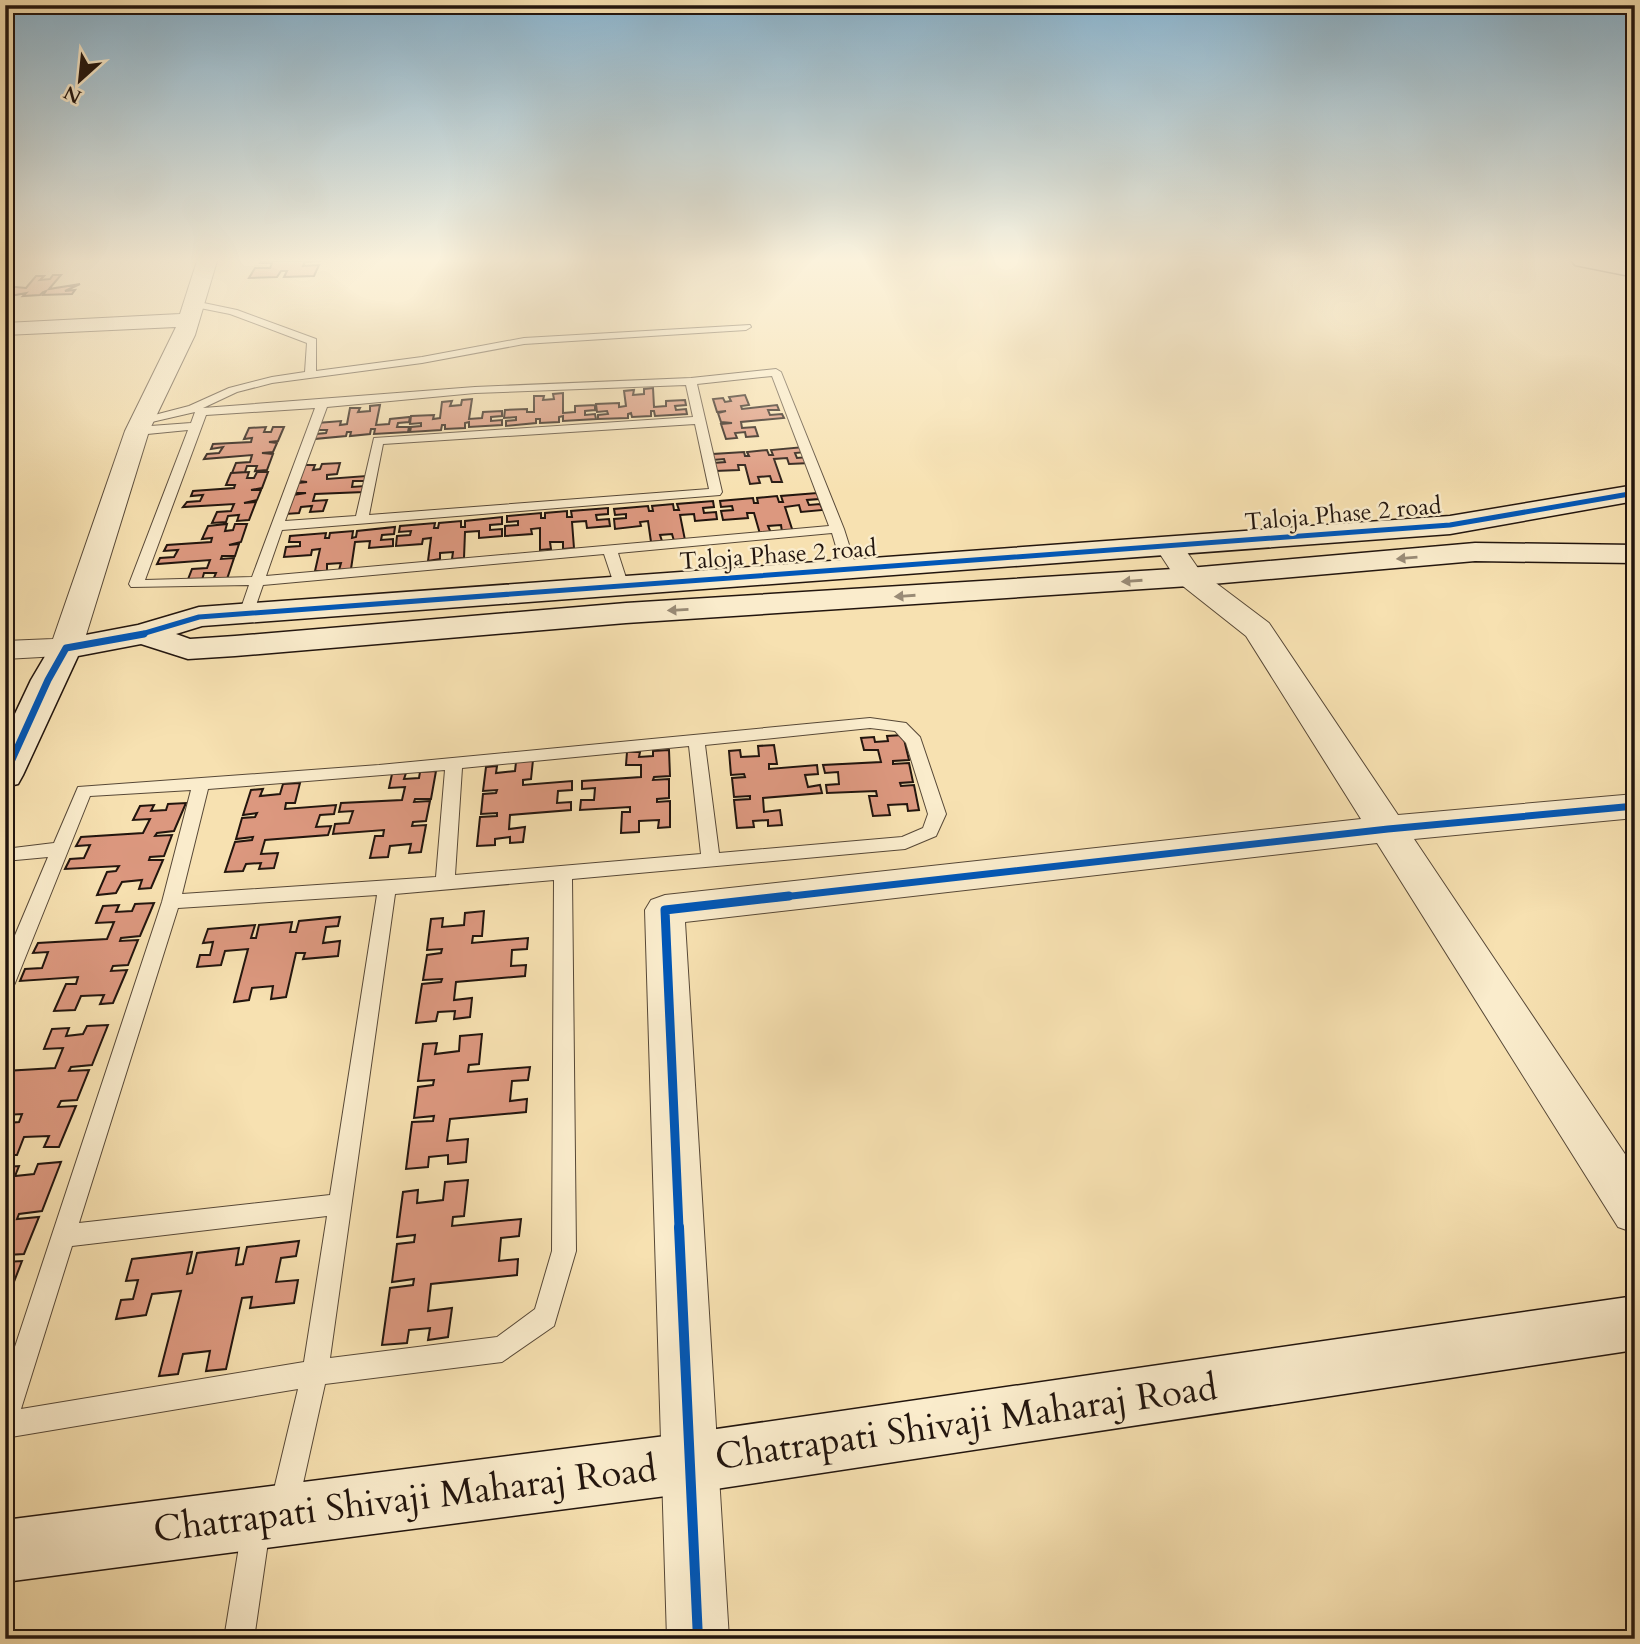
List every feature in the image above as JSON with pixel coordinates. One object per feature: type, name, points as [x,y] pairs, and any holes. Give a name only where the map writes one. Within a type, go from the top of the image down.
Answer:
[{"type":"street","points":[[5,342],[41,338]]},
{"type":"street","points":[[5,775],[48,680],[66,648],[140,426],[181,338]]},
{"type":"street","name":"Taloja Phase 2 road","points":[[143,634],[188,649],[626,613],[1180,562],[1450,525],[1635,493]]},
{"type":"street","points":[[1450,525],[1635,510]]},
{"type":"street","points":[[1475,552],[1635,539]]},
{"type":"street","name":"Taloja Phase 2 road","points":[[66,648],[143,634],[199,617],[621,584],[850,570],[1475,552],[1635,554]]},
{"type":"street","points":[[1180,562],[1258,629],[1635,1211]]},
{"type":"street","points":[[5,650],[66,648]]},
{"type":"street","points":[[698,1639],[665,910],[1388,829],[1635,806]]},
{"type":"street","name":"Chatrapati Shivaji Maharaj Road","points":[[5,1551],[689,1463],[1635,1323]]},
{"type":"lane","points":[[303,338],[312,341],[310,375]]},
{"type":"lane","points":[[140,426],[193,409],[233,390],[524,341],[576,338]]},
{"type":"lane","points":[[837,529],[258,581],[136,584],[201,412],[475,390],[691,381],[776,372],[837,529],[850,570]]},
{"type":"lane","points":[[277,526],[716,492],[691,381]]},
{"type":"lane","points":[[246,614],[322,404]]},
{"type":"lane","points":[[362,519],[378,441],[700,419]]},
{"type":"lane","points":[[140,426],[196,426]]},
{"type":"lane","points":[[610,550],[621,584]]},
{"type":"lane","points":[[5,983],[84,791],[201,785],[454,765],[870,723],[900,727],[914,741],[937,814],[930,832],[905,843],[387,888],[171,902]]},
{"type":"lane","points":[[696,740],[711,860]]},
{"type":"lane","points":[[445,882],[454,765]]},
{"type":"lane","points":[[5,1418],[171,902],[201,785]]},
{"type":"lane","points":[[5,855],[60,849]]},
{"type":"lane","points":[[5,1426],[315,1373],[502,1349],[545,1317],[564,1251],[563,872]]},
{"type":"lane","points":[[239,1639],[270,1517],[315,1373],[387,888]]},
{"type":"lane","points":[[64,1236],[340,1204]]},
{"type":"building","points":[[653,388],[654,407],[666,406],[666,401],[685,400],[686,405],[675,406],[676,410],[686,409],[687,414],[655,416],[654,411],[651,411],[651,416],[632,417],[631,413],[628,418],[598,419],[598,415],[608,414],[607,411],[597,412],[596,404],[619,403],[619,407],[626,406],[624,391],[634,390],[633,395],[644,394],[644,389]]},
{"type":"building","points":[[563,393],[563,413],[575,412],[575,406],[595,405],[595,410],[585,411],[585,415],[595,414],[596,419],[563,421],[563,416],[559,417],[559,422],[540,423],[540,419],[536,419],[536,423],[506,426],[506,421],[516,420],[516,417],[504,418],[505,410],[527,409],[527,412],[534,412],[534,396],[544,396],[543,400],[554,399],[553,394]]},
{"type":"building","points":[[745,395],[749,405],[741,406],[742,409],[777,405],[779,410],[768,410],[770,415],[782,414],[784,418],[741,422],[742,428],[755,427],[758,436],[746,437],[745,432],[735,433],[737,438],[726,439],[721,424],[732,423],[721,422],[718,413],[726,411],[717,412],[713,399],[723,398],[725,402],[731,401],[729,397]]},
{"type":"building","points":[[472,399],[469,419],[482,418],[483,412],[502,411],[502,416],[491,417],[491,421],[502,420],[502,425],[469,427],[469,422],[465,423],[465,428],[445,429],[445,425],[442,425],[441,430],[410,432],[411,427],[421,426],[421,423],[410,424],[411,416],[434,415],[433,419],[440,418],[442,402],[452,401],[450,406],[461,405],[462,400]]},
{"type":"building","points":[[380,405],[376,425],[389,424],[390,419],[410,417],[409,422],[398,423],[397,427],[409,427],[408,432],[374,434],[375,429],[371,429],[370,434],[350,436],[351,432],[347,432],[346,436],[314,439],[316,434],[326,433],[327,430],[315,430],[317,423],[341,421],[340,425],[347,424],[350,408],[360,408],[358,412],[370,411],[370,406]]},
{"type":"building","points":[[266,427],[264,432],[271,432],[273,427],[284,427],[278,441],[269,442],[277,443],[273,452],[262,453],[273,454],[267,470],[255,471],[257,466],[247,466],[245,472],[232,473],[236,463],[250,462],[252,455],[204,459],[207,454],[219,453],[223,447],[211,449],[213,444],[251,442],[252,438],[244,439],[249,428]]},
{"type":"building","points":[[804,447],[806,452],[795,453],[797,458],[808,457],[810,463],[789,464],[787,458],[774,459],[782,482],[772,482],[770,476],[758,477],[760,483],[750,484],[745,465],[738,465],[739,470],[715,471],[713,463],[725,462],[724,459],[713,460],[713,454],[744,452],[745,456],[749,456],[747,452],[767,450],[769,455],[773,455],[771,450]]},
{"type":"building","points":[[340,463],[337,474],[327,475],[327,479],[366,476],[365,481],[353,481],[352,487],[365,486],[364,492],[315,494],[313,501],[327,500],[323,511],[310,512],[312,506],[301,507],[299,513],[286,514],[293,495],[306,493],[294,493],[298,483],[307,482],[298,481],[303,465],[315,465],[313,470],[320,469],[322,464]]},
{"type":"building","points":[[249,472],[247,478],[254,478],[257,472],[268,472],[262,488],[251,490],[261,490],[257,500],[244,503],[256,502],[249,520],[237,521],[239,515],[228,516],[226,522],[212,523],[217,512],[231,511],[234,504],[183,507],[187,502],[200,501],[203,495],[191,496],[193,491],[234,488],[235,485],[226,485],[231,473]]},
{"type":"building","points":[[817,493],[819,499],[807,500],[809,505],[820,504],[823,510],[801,512],[799,505],[785,507],[793,532],[782,532],[781,525],[768,526],[771,533],[760,534],[754,513],[747,513],[748,518],[723,520],[721,511],[733,510],[732,506],[721,507],[720,501],[753,498],[754,503],[758,503],[757,498],[777,496],[779,502],[783,502],[781,496]]},
{"type":"building","points":[[713,501],[714,507],[703,508],[704,513],[716,512],[717,519],[695,521],[694,514],[680,515],[685,540],[674,541],[672,534],[660,535],[662,541],[651,542],[648,521],[640,522],[641,526],[615,529],[614,519],[626,518],[626,514],[615,515],[614,509],[648,506],[649,511],[653,511],[652,506],[673,504],[674,510],[679,510],[677,504]]},
{"type":"building","points":[[608,508],[608,514],[596,515],[597,520],[609,519],[610,526],[587,528],[586,521],[572,522],[574,548],[563,549],[563,542],[550,542],[551,549],[540,550],[540,528],[531,529],[532,534],[505,536],[505,526],[518,525],[518,521],[507,522],[507,516],[541,513],[541,518],[545,518],[545,513],[567,511],[567,517],[572,517],[571,511]]},
{"type":"building","points":[[502,517],[502,524],[490,525],[490,530],[502,529],[502,536],[479,538],[479,531],[465,532],[464,558],[452,559],[453,552],[440,553],[440,559],[428,561],[431,538],[423,539],[422,544],[396,546],[397,536],[410,535],[411,531],[399,532],[400,526],[435,523],[434,528],[438,528],[439,523],[461,521],[461,527],[465,527],[465,521]]},
{"type":"building","points":[[227,524],[225,531],[233,530],[235,524],[247,524],[241,542],[229,545],[239,544],[235,556],[222,556],[221,559],[234,558],[227,579],[213,580],[216,573],[204,573],[202,580],[187,582],[192,569],[207,568],[210,560],[157,564],[160,558],[174,557],[178,550],[164,551],[167,545],[211,542],[212,538],[202,539],[208,526]]},
{"type":"building","points":[[395,527],[394,534],[382,535],[381,540],[393,539],[393,546],[369,548],[370,541],[355,542],[351,569],[339,570],[341,563],[327,564],[327,571],[315,571],[320,549],[312,550],[311,555],[284,557],[286,547],[300,546],[300,542],[289,542],[290,536],[326,533],[325,538],[329,538],[330,533],[353,531],[352,538],[356,537],[357,531]]},
{"type":"building","points":[[903,735],[909,760],[893,761],[893,764],[909,763],[913,782],[900,783],[901,786],[914,785],[919,810],[908,811],[907,804],[888,805],[890,815],[873,816],[869,796],[877,796],[876,791],[827,793],[826,785],[839,784],[838,772],[825,773],[823,765],[881,762],[878,750],[864,750],[861,738],[874,737],[875,742],[888,741],[887,736]]},
{"type":"building","points":[[774,745],[777,764],[769,764],[769,769],[817,765],[818,774],[805,775],[808,787],[820,785],[822,793],[763,798],[764,812],[780,810],[782,825],[768,826],[768,820],[753,821],[754,827],[737,828],[734,800],[750,799],[750,796],[734,797],[732,778],[745,777],[744,774],[731,775],[729,751],[740,750],[741,757],[759,756],[758,746]]},
{"type":"building","points":[[669,750],[670,776],[654,777],[653,780],[669,779],[669,798],[657,799],[657,802],[670,801],[670,827],[658,828],[659,820],[639,821],[639,832],[621,833],[622,812],[630,812],[630,807],[580,810],[581,800],[594,800],[595,788],[582,789],[582,781],[641,777],[641,765],[626,765],[627,752],[640,752],[639,757],[653,756],[653,751]]},
{"type":"building","points":[[533,760],[531,779],[523,780],[523,785],[572,781],[572,790],[558,791],[557,803],[571,802],[571,810],[510,815],[509,829],[525,827],[523,842],[510,843],[510,837],[495,839],[495,845],[477,846],[480,817],[497,816],[497,813],[481,814],[483,794],[496,793],[497,790],[483,791],[486,767],[497,766],[496,773],[515,771],[516,762]]},
{"type":"building","points":[[436,771],[431,799],[415,799],[414,802],[430,801],[426,821],[413,822],[412,826],[426,825],[421,852],[409,853],[411,844],[390,846],[388,857],[370,858],[375,836],[383,836],[384,830],[333,834],[335,824],[349,823],[353,811],[339,812],[341,803],[402,800],[405,787],[389,788],[392,774],[406,773],[404,779],[419,778],[420,772]]},
{"type":"building","points":[[300,783],[295,803],[286,803],[285,809],[336,805],[334,814],[320,815],[316,827],[331,826],[328,835],[265,840],[261,854],[278,853],[274,868],[259,869],[261,863],[246,864],[243,871],[225,872],[235,842],[252,840],[253,837],[236,839],[242,818],[255,817],[257,813],[243,815],[251,790],[263,789],[260,796],[280,794],[283,784]]},
{"type":"building","points":[[186,803],[174,831],[157,833],[155,836],[172,835],[164,856],[150,857],[149,860],[163,860],[151,888],[139,889],[142,880],[122,882],[116,893],[97,895],[107,872],[116,871],[119,866],[65,869],[70,859],[84,858],[90,845],[76,846],[81,837],[143,833],[150,819],[133,820],[140,806],[154,805],[151,811],[166,810],[168,804]]},
{"type":"building","points":[[154,903],[140,936],[121,938],[120,941],[138,940],[128,965],[113,966],[111,971],[127,970],[113,1003],[100,1004],[104,995],[81,996],[75,1010],[54,1011],[66,984],[76,984],[78,977],[20,981],[25,969],[42,968],[48,952],[33,953],[38,943],[107,939],[114,922],[96,923],[103,906],[119,905],[116,912],[132,911],[135,904]]},
{"type":"building","points":[[484,911],[482,936],[473,936],[472,943],[528,938],[527,949],[512,950],[511,966],[526,965],[525,976],[456,982],[454,1000],[472,998],[470,1017],[454,1019],[455,1011],[438,1012],[436,1021],[416,1023],[422,984],[441,982],[442,979],[423,980],[427,955],[441,953],[442,949],[427,950],[431,919],[443,918],[442,927],[464,925],[465,913]]},
{"type":"building","points":[[340,917],[338,926],[326,927],[323,943],[340,941],[338,956],[303,959],[305,953],[296,953],[286,997],[271,999],[273,986],[252,988],[249,1000],[234,1002],[248,949],[225,951],[221,965],[197,967],[200,955],[210,955],[213,942],[203,943],[208,929],[255,925],[251,938],[256,938],[259,925],[292,922],[290,932],[296,932],[299,921]]},
{"type":"building","points":[[108,1025],[92,1065],[71,1067],[69,1071],[89,1070],[77,1100],[61,1101],[58,1107],[76,1106],[59,1147],[44,1147],[49,1136],[24,1137],[17,1155],[5,1155],[5,1129],[8,1123],[19,1122],[22,1114],[5,1115],[5,1071],[55,1068],[63,1048],[44,1049],[52,1029],[69,1028],[66,1036],[83,1034],[87,1026]]},
{"type":"building","points":[[482,1034],[479,1064],[469,1065],[468,1072],[530,1067],[528,1080],[512,1081],[510,1101],[527,1099],[526,1112],[450,1119],[447,1141],[468,1139],[466,1162],[448,1164],[448,1155],[429,1157],[428,1167],[406,1169],[412,1122],[433,1121],[434,1116],[414,1118],[418,1087],[433,1085],[434,1080],[418,1081],[423,1044],[437,1043],[435,1054],[459,1051],[460,1036]]},
{"type":"building","points":[[61,1162],[42,1211],[19,1214],[17,1219],[39,1217],[24,1254],[7,1255],[5,1258],[5,1205],[12,1190],[5,1191],[5,1167],[19,1166],[15,1176],[34,1174],[38,1164]]},
{"type":"building","points":[[468,1180],[464,1216],[453,1217],[452,1226],[521,1219],[519,1236],[501,1238],[499,1261],[518,1259],[517,1275],[431,1284],[428,1311],[452,1308],[448,1337],[428,1340],[430,1328],[409,1330],[407,1343],[382,1345],[390,1288],[413,1285],[414,1279],[392,1282],[397,1244],[414,1242],[415,1235],[397,1237],[403,1192],[418,1190],[417,1203],[443,1200],[445,1182]]},
{"type":"building","points":[[299,1241],[296,1256],[281,1258],[276,1282],[298,1280],[294,1303],[250,1308],[252,1297],[242,1298],[226,1369],[206,1371],[210,1351],[183,1354],[178,1374],[159,1376],[181,1291],[152,1294],[146,1315],[116,1319],[121,1300],[133,1299],[138,1280],[126,1281],[132,1259],[192,1252],[187,1274],[192,1273],[197,1253],[239,1248],[236,1265],[243,1264],[247,1247]]},
{"type":"building","points":[[22,1261],[5,1305],[5,1262]]},
{"type":"cycle path","points":[[5,775],[48,680],[66,648],[143,634],[199,617],[1450,525],[1635,493]]},
{"type":"cycle path","points":[[698,1639],[665,910],[1388,829],[1635,806]]}]
